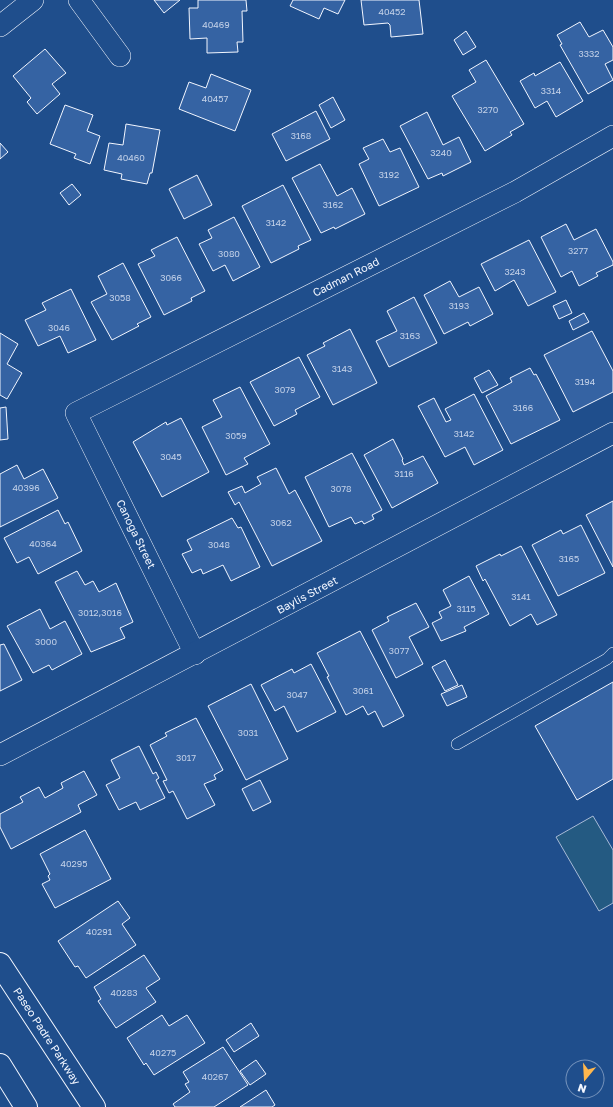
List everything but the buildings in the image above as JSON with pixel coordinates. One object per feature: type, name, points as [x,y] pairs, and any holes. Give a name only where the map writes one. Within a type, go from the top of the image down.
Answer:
[{"type":"main road","name":"Paseo Padre Parkway","points":[[0,964],[94,1107]]},
{"type":"main road","points":[[0,1065],[26,1107]]},
{"type":"street","points":[[0,26],[33,0]]},
{"type":"street","points":[[79,0],[120,56]]},
{"type":"street","name":"Cadman Road","points":[[76,413],[515,192],[613,136]]},
{"type":"street","name":"Canoga Street","points":[[76,413],[195,654]]},
{"type":"street","name":"Baylis Street","points":[[0,755],[195,654],[613,433]]},
{"type":"lane","points":[[456,744],[607,659],[613,653]]},
{"type":"shaded area","points":[[593,816],[613,850],[613,903],[599,911],[556,837]]}]
